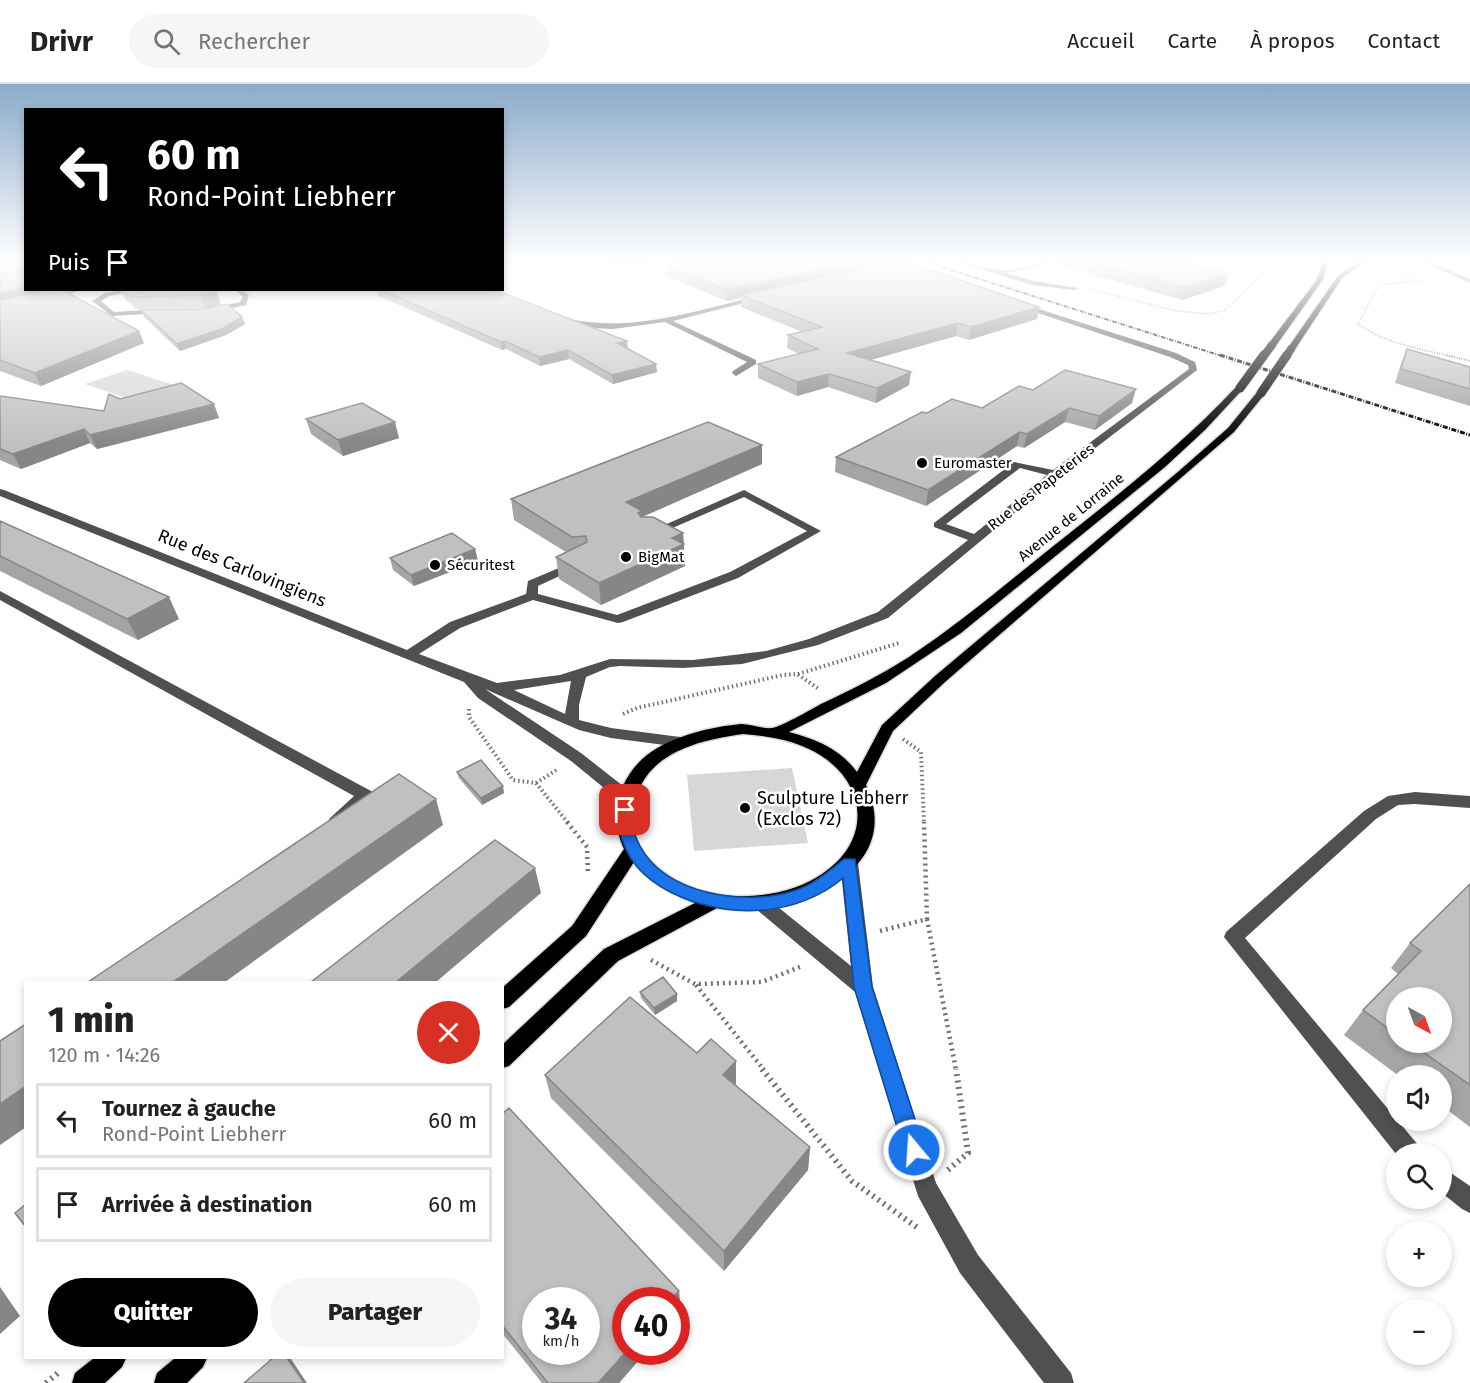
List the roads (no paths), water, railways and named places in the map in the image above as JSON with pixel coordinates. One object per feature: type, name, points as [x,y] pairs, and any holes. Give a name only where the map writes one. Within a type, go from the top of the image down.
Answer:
[{"type":"main road","name":"Avenue de Lorraine","points":[[776,732],[840,702],[912,661],[956,629],[1160,467],[1208,424],[1240,388],[1288,323]]},
{"type":"main road","points":[[858,783],[887,728],[940,679],[1184,473],[1231,430],[1261,393],[1309,323]]},
{"type":"main road","points":[[743,729],[776,732],[810,742],[820,748],[838,760],[858,783],[868,809],[865,837],[849,863],[826,883],[797,897],[762,904],[715,901],[680,890],[652,872],[633,849],[624,823],[626,797],[638,775],[656,756],[680,742],[710,732],[743,729]]},
{"type":"main road","points":[[504,998],[579,931],[633,849]]},
{"type":"main road","points":[[504,1057],[611,955],[715,901]]},
{"type":"main road","points":[[85,1383],[112,1359]]},
{"type":"main road","points":[[167,1383],[193,1359]]},
{"type":"street","points":[[578,323],[591,326],[614,327],[641,323]]},
{"type":"street","points":[[671,323],[753,362],[736,373]]},
{"type":"street","name":"Rue des Papeteries","points":[[499,687],[525,685],[580,674],[610,663],[693,664],[743,660],[788,651],[852,629],[883,615],[1055,474],[1193,370],[1192,364],[1173,355],[1075,323]]},
{"type":"street","points":[[976,539],[938,525],[1018,464],[1055,474]]},
{"type":"street","name":"Rue des Carlovingiens","points":[[0,492],[408,655],[470,679],[499,687],[572,722],[603,732],[680,742]]},
{"type":"street","points":[[408,655],[455,626],[532,596],[618,619],[734,575],[815,531],[744,493],[648,535]]},
{"type":"street","points":[[532,596],[532,584],[583,562]]},
{"type":"street","points":[[0,595],[365,795],[322,831]]},
{"type":"street","points":[[572,722],[572,705],[580,674]]},
{"type":"street","name":"Rue des Carlovingiens","points":[[470,679],[483,695],[576,757],[626,797]]},
{"type":"street","points":[[1402,1143],[1233,937],[1362,823],[1394,800],[1415,798],[1470,802]]},
{"type":"street","points":[[849,863],[863,987],[926,1188],[969,1264],[1061,1383]]},
{"type":"street","points":[[762,904],[863,987]]},
{"type":"street","points":[[1452,1187],[1470,1201]]},
{"type":"railway","points":[[1117,323],[1225,357]]},
{"type":"railway","points":[[1220,355],[1470,435]]},
{"type":"place","name":"Euromaster","points":[[922,463]]},
{"type":"place","name":"BigMat","points":[[626,557]]},
{"type":"place","name":"Sécuritest","points":[[435,565]]},
{"type":"place","name":"Sculpture Liebherr (Exclos 72)","points":[[745,808]]}]
